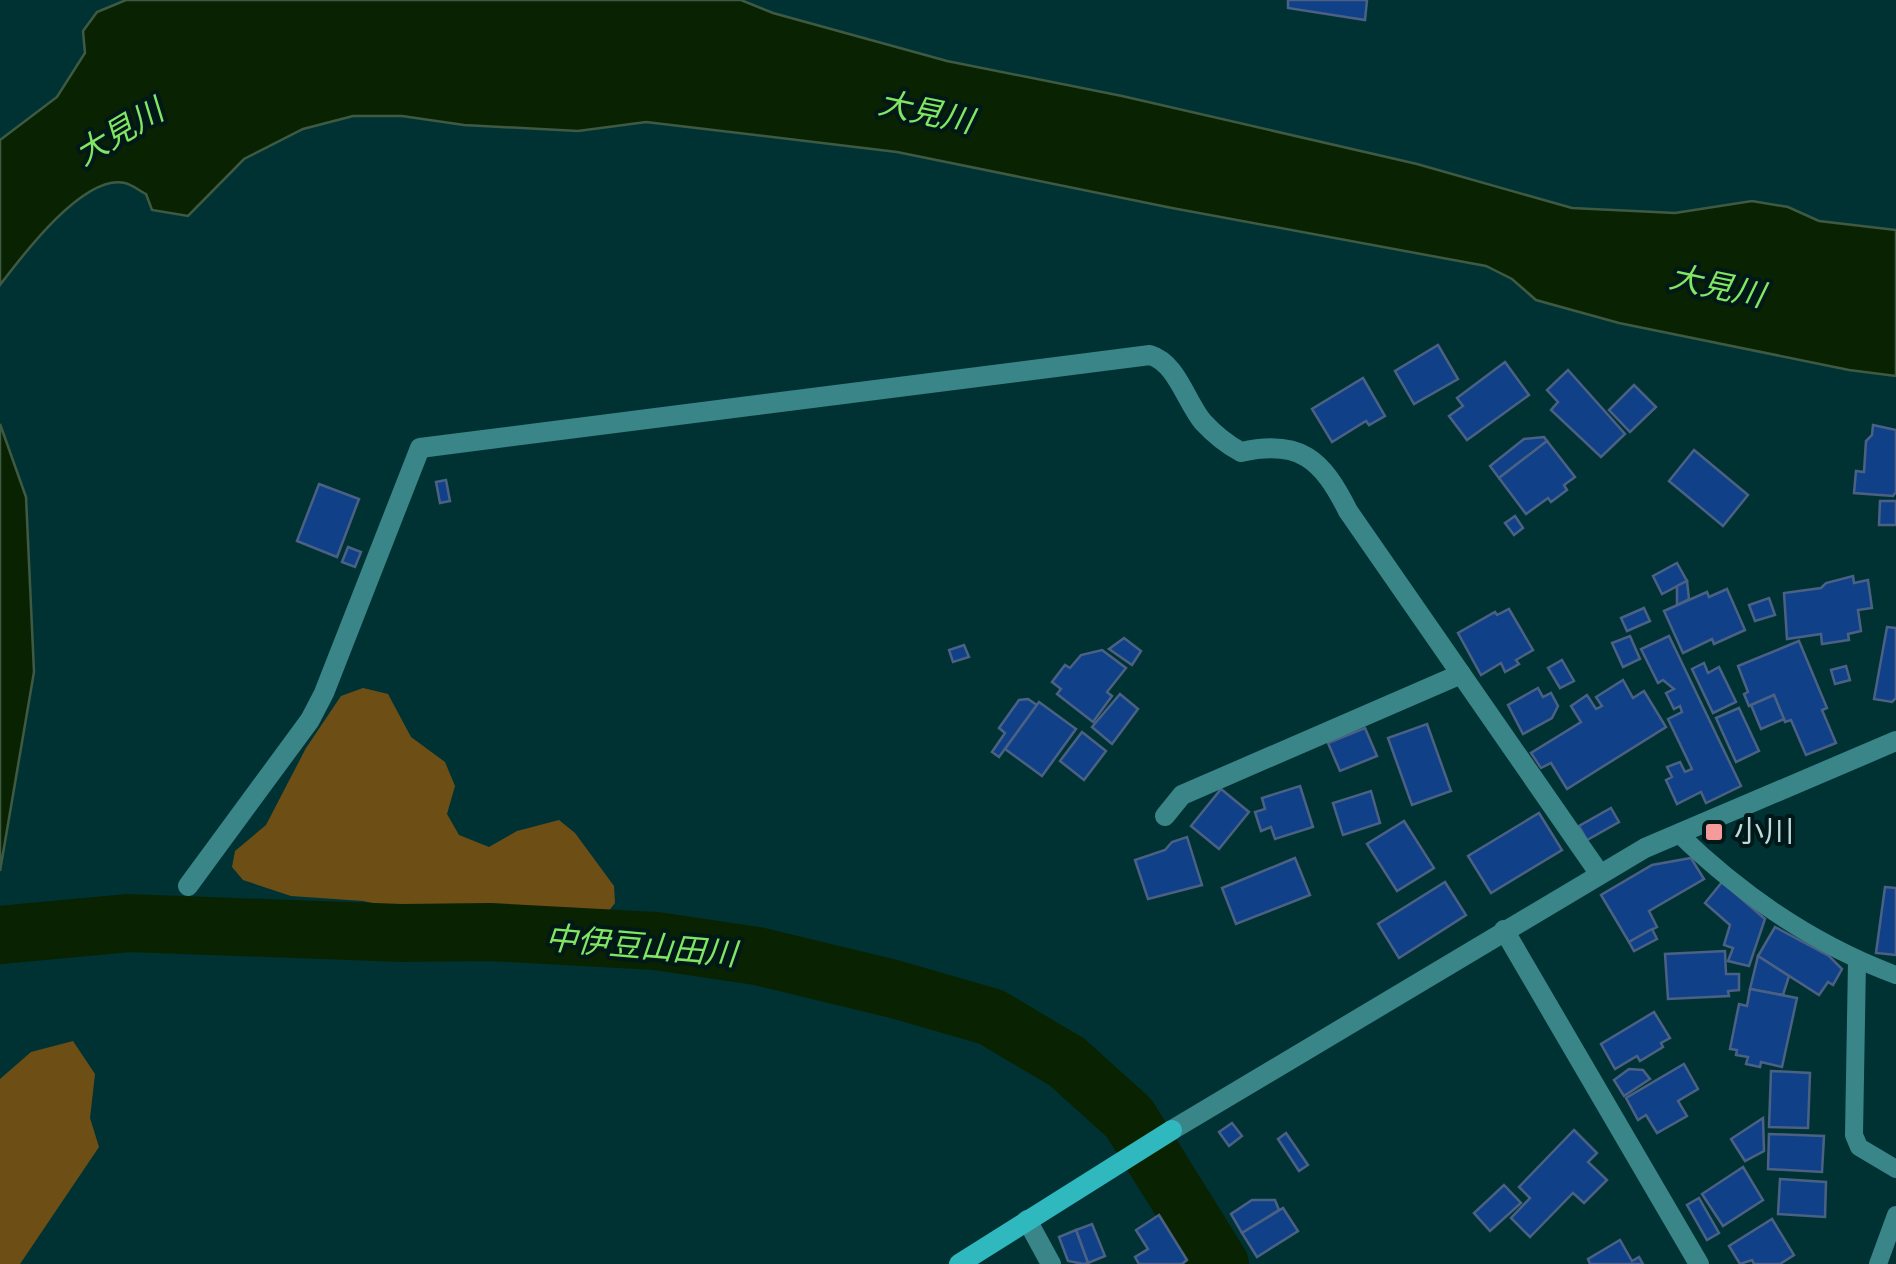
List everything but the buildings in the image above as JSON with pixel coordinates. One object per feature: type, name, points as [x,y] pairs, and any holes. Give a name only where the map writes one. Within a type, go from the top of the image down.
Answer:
[{"type":"street","points":[[188,886],[310,720],[420,448],[1150,354],[1162,359],[1202,420],[1224,443],[1241,452],[1269,446],[1292,448],[1316,462],[1333,481],[1348,511],[1599,873]]},
{"type":"street","points":[[1165,816],[1182,795],[1462,674]]},
{"type":"street","points":[[959,1264],[1172,1130],[1599,873],[1679,834],[1896,742]]},
{"type":"street","points":[[1504,930],[1699,1264]]},
{"type":"street","points":[[1026,1220],[1050,1264]]},
{"type":"lane","points":[[1679,834],[1777,914],[1857,961],[1896,975]]},
{"type":"lane","points":[[1857,961],[1854,1135],[1860,1146],[1896,1169]]},
{"type":"lane","points":[[1878,1264],[1896,1215]]},
{"type":"shaded area","points":[[363,688],[388,694],[411,737],[445,762],[455,786],[447,814],[459,835],[489,847],[517,831],[559,820],[575,833],[614,886],[615,903],[601,921],[569,928],[546,919],[493,914],[435,917],[413,906],[291,896],[243,880],[232,867],[235,851],[266,825],[306,748],[341,696]]},
{"type":"shaded area","points":[[73,1041],[95,1074],[90,1118],[99,1147],[20,1264],[0,1264],[0,1079],[31,1052]]},
{"type":"water","name":"大見川","points":[[126,0],[741,0],[773,13],[947,61],[1122,96],[1417,164],[1572,208],[1675,213],[1752,201],[1788,207],[1819,221],[1896,230],[1896,376],[1619,323],[1536,300],[1512,279],[1486,266],[897,152],[646,122],[578,131],[464,125],[402,116],[353,116],[303,129],[244,159],[188,216],[152,210],[146,194],[125,183],[109,183],[91,191],[55,219],[0,285],[0,140],[57,97],[85,53],[83,31],[97,12]]},
{"type":"water","points":[[0,424],[26,497],[34,672],[0,871]]},
{"type":"waterway","name":"中伊豆山田川","points":[[0,935],[129,923],[401,933],[490,932],[656,941],[757,956],[894,989],[991,1017],[1067,1062],[1129,1118],[1220,1264]]},
{"type":"place","name":"小川","points":[[1714,832]]}]
